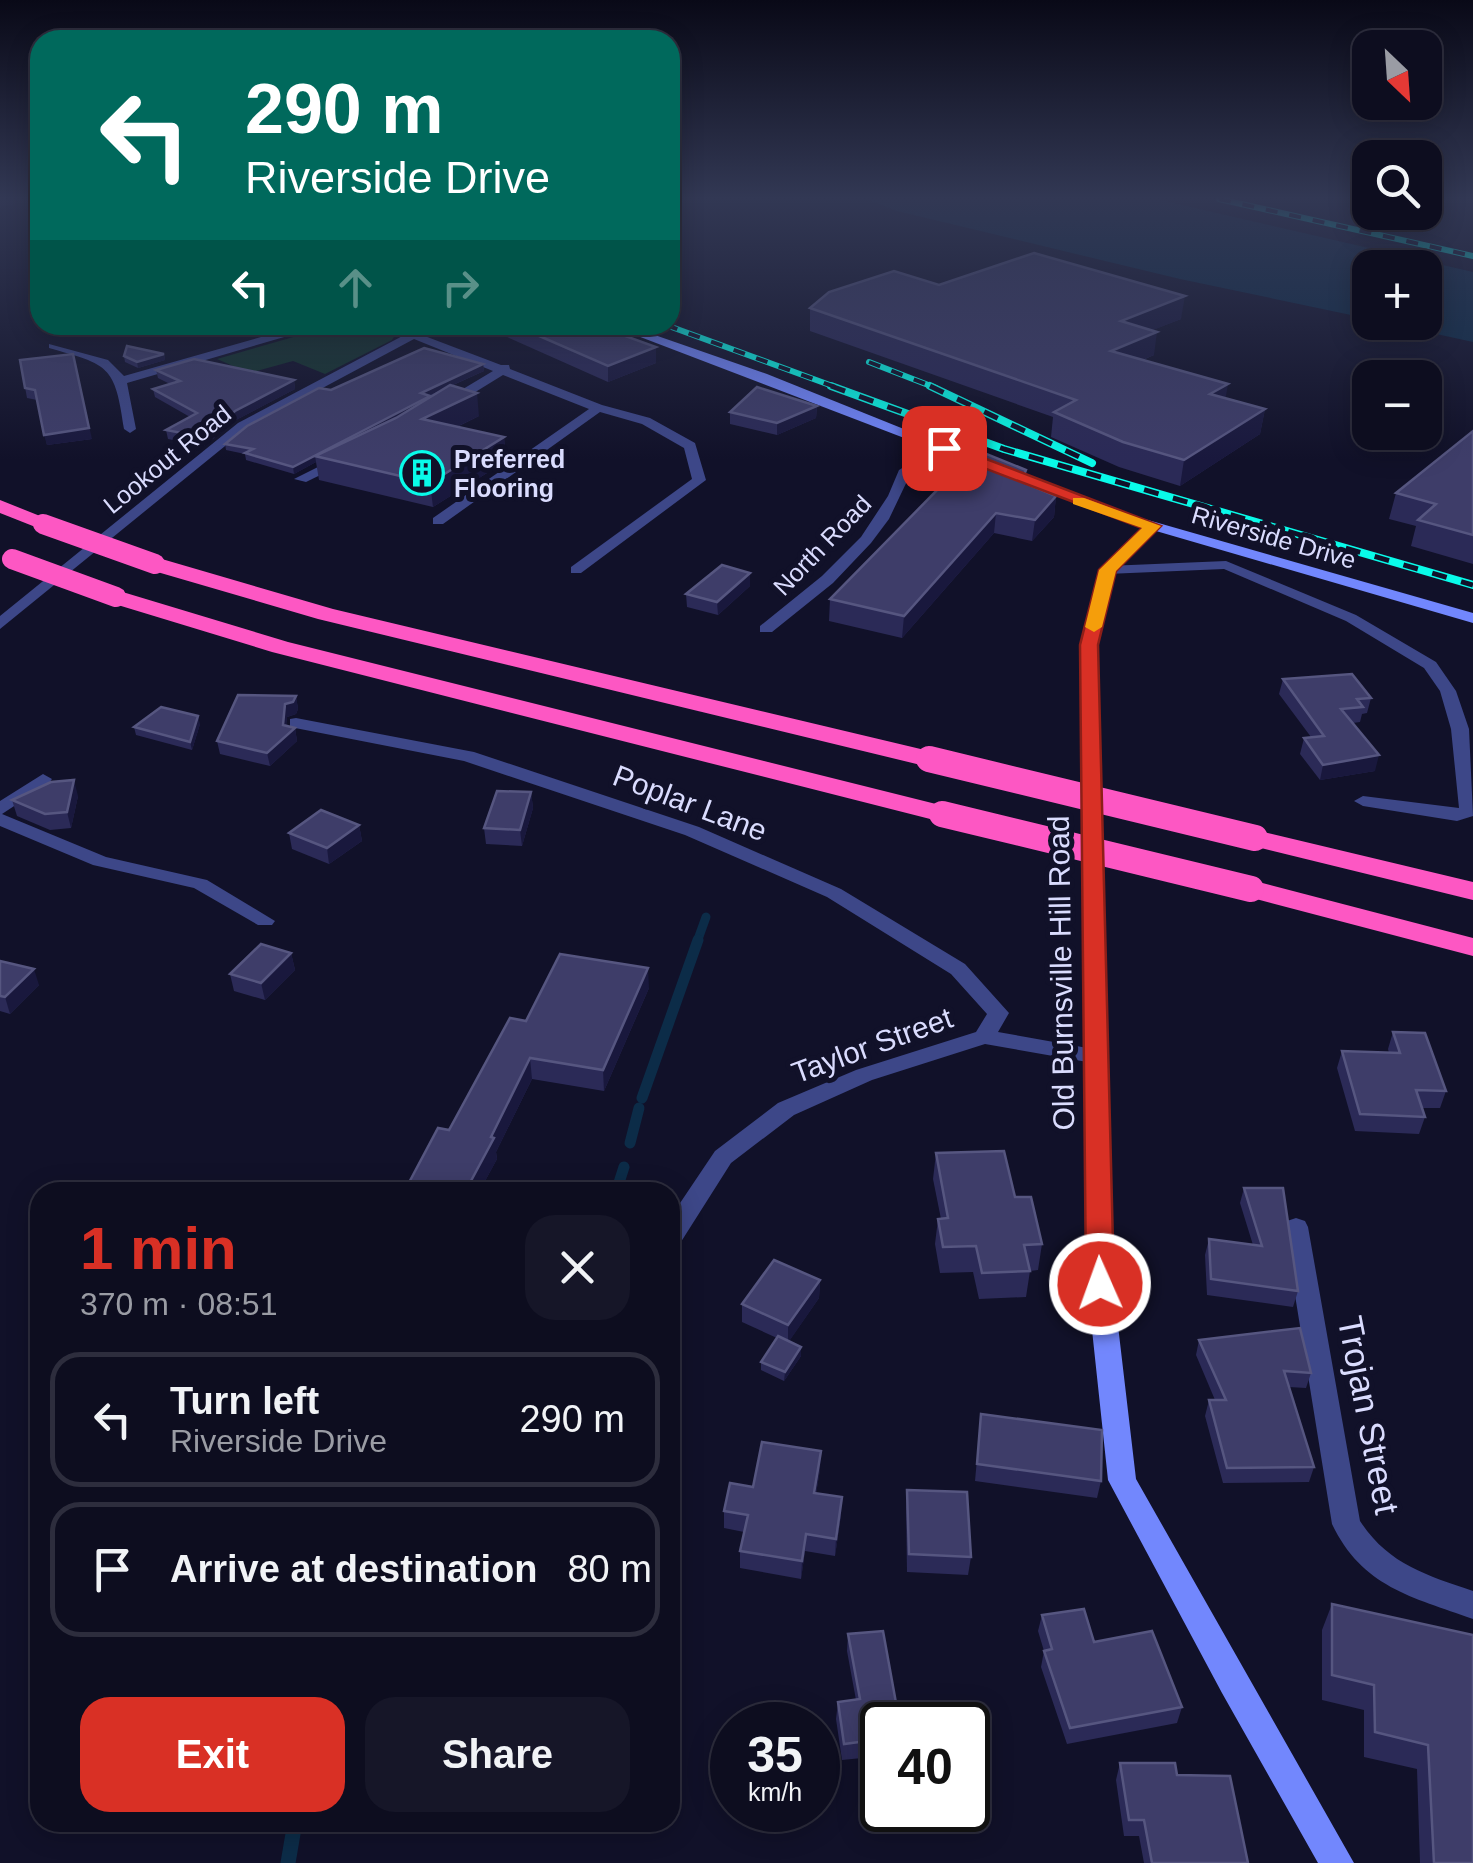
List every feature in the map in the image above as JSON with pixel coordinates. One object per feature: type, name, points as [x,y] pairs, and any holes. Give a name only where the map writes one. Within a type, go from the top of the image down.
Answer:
[{"type":"highway","points":[[0,506],[156,564],[326,614],[1473,891]]},
{"type":"highway","points":[[6,557],[280,647],[1473,947]]},
{"type":"street","points":[[123,380],[280,335]]},
{"type":"street","name":"Lookout Road","points":[[0,624],[242,426],[414,335]]},
{"type":"street","points":[[434,335],[598,408],[646,420],[690,446],[698,480],[576,570]]},
{"type":"street","name":"Riverside Drive","points":[[643,335],[1153,526],[1473,618]]},
{"type":"street","points":[[54,346],[105,362],[123,380],[130,429]]},
{"type":"street","points":[[438,409],[505,368]]},
{"type":"street","points":[[438,521],[598,408]]},
{"type":"street","name":"North Road","points":[[766,629],[799,604],[879,524],[897,497],[904,473],[944,448]]},
{"type":"street","points":[[300,479],[362,450]]},
{"type":"street","points":[[1108,570],[1153,526]]},
{"type":"street","points":[[1108,570],[1226,565],[1351,618],[1430,665],[1448,691],[1460,729],[1468,811],[1457,816],[1363,801]]},
{"type":"street","name":"Old Burnsville Hill Road","points":[[1108,570],[1089,645],[1093,1056],[1100,1284],[1122,1480],[1233,1684],[1338,1863]]},
{"type":"street","name":"Poplar Lane","points":[[296,722],[468,756],[692,831],[834,893],[958,968],[998,1013],[984,1037]]},
{"type":"street","points":[[0,809],[42,779]]},
{"type":"street","points":[[0,819],[100,861],[200,884],[265,921]]},
{"type":"street","name":"Taylor Street","points":[[680,1223],[724,1157],[786,1109],[864,1075],[984,1037],[1093,1056]]},
{"type":"street","name":"Trojan Street","points":[[1296,1227],[1346,1524],[1362,1553],[1383,1572],[1473,1605]]},
{"type":"green space","points":[[301,335],[395,335],[325,374],[293,361],[249,373],[217,359]]},
{"type":"water","points":[[1213,286],[1352,286],[1352,315]]},
{"type":"water","points":[[1442,286],[1473,286],[1473,342],[1442,335]]},
{"type":"building","points":[[848,286],[1150,286],[1185,296],[1121,321],[1157,332],[1111,351],[1228,384],[1210,394],[1265,409],[1184,460],[1123,442],[1054,412],[1076,400],[810,308],[829,292]]},
{"type":"building","points":[[537,335],[623,335],[656,347],[608,366]]},
{"type":"building","points":[[127,346],[164,354],[137,362],[124,356]]},
{"type":"building","points":[[424,348],[483,364],[421,393],[430,396],[293,467],[245,453],[253,449],[225,444],[247,426],[319,388],[331,390]]},
{"type":"building","points":[[73,354],[89,428],[44,435],[35,390],[25,388],[20,360]]},
{"type":"building","points":[[194,359],[294,380],[235,411],[202,437],[166,430],[197,413],[153,389],[180,381],[156,370]]},
{"type":"building","points":[[450,385],[477,393],[422,419],[504,437],[430,483],[315,456],[396,418]]},
{"type":"building","points":[[757,387],[817,406],[777,423],[730,412]]},
{"type":"building","points":[[1473,431],[1473,535],[1418,520],[1436,504],[1396,493]]},
{"type":"building","points":[[947,438],[1026,470],[1022,480],[1015,479],[1056,496],[1035,520],[996,513],[904,616],[830,599],[945,482],[938,480],[948,467],[923,463]]},
{"type":"building","points":[[722,565],[750,573],[717,602],[686,594]]},
{"type":"building","points":[[1352,674],[1371,698],[1357,699],[1363,707],[1341,709],[1379,755],[1323,765],[1304,738],[1324,736],[1283,679]]},
{"type":"building","points":[[238,695],[296,696],[293,702],[285,704],[283,725],[295,728],[267,753],[217,741]]},
{"type":"building","points":[[161,707],[198,716],[190,742],[134,727]]},
{"type":"building","points":[[74,780],[67,812],[45,814],[12,800],[51,782]]},
{"type":"building","points":[[497,791],[531,792],[520,830],[484,828]]},
{"type":"building","points":[[321,810],[359,825],[327,848],[289,833]]},
{"type":"building","points":[[261,944],[291,953],[261,983],[230,974]]},
{"type":"building","points":[[560,954],[648,968],[603,1070],[530,1058],[470,1182],[409,1182],[438,1128],[449,1130],[510,1018],[526,1021]]},
{"type":"building","points":[[0,961],[34,969],[5,997],[0,996]]},
{"type":"building","points":[[1393,1032],[1425,1033],[1446,1091],[1416,1090],[1425,1117],[1360,1114],[1342,1051],[1400,1053]]},
{"type":"building","points":[[1004,1151],[1015,1197],[1031,1197],[1042,1244],[1024,1245],[1030,1271],[982,1273],[976,1246],[943,1247],[938,1219],[948,1218],[936,1153]]},
{"type":"building","points":[[1244,1188],[1283,1188],[1298,1291],[1211,1279],[1209,1239],[1262,1246]]},
{"type":"building","points":[[774,1260],[820,1280],[788,1325],[742,1304]]},
{"type":"building","points":[[1300,1328],[1311,1373],[1284,1371],[1314,1467],[1227,1468],[1209,1400],[1226,1400],[1199,1340]]},
{"type":"building","points":[[778,1336],[801,1347],[785,1372],[761,1362]]},
{"type":"building","points":[[981,1414],[1102,1430],[1101,1481],[977,1464]]},
{"type":"building","points":[[762,1442],[821,1451],[814,1493],[842,1497],[836,1539],[806,1534],[802,1561],[740,1551],[748,1515],[724,1511],[730,1483],[753,1487]]},
{"type":"building","points":[[907,1490],[967,1492],[971,1557],[909,1554]]},
{"type":"building","points":[[1332,1604],[1473,1635],[1473,1863],[1434,1863],[1428,1745],[1375,1732],[1374,1685],[1332,1675]]},
{"type":"building","points":[[1084,1609],[1094,1642],[1152,1631],[1182,1707],[1070,1728],[1044,1651],[1052,1649],[1042,1615]]},
{"type":"building","points":[[883,1631],[896,1702],[860,1702],[860,1742],[844,1744],[838,1702],[860,1699],[848,1634]]},
{"type":"building","points":[[1120,1763],[1175,1763],[1177,1775],[1230,1776],[1248,1863],[1152,1863],[1144,1820],[1129,1820]]},
{"type":"waterway","points":[[697,942],[706,917]]},
{"type":"waterway","points":[[642,1098],[698,940]]},
{"type":"waterway","points":[[630,1143],[639,1108]]},
{"type":"waterway","points":[[619,1182],[624,1167]]},
{"type":"waterway","points":[[288,1863],[293,1832]]},
{"type":"railway","points":[[680,330],[838,388]]},
{"type":"railway","points":[[869,362],[936,388]]},
{"type":"railway","points":[[831,386],[1004,449],[1473,585]]},
{"type":"railway","points":[[930,386],[1092,463]]},
{"type":"slow traffic","points":[[1078,501],[1153,526],[1108,570],[1094,627]]},
{"type":"place","name":"Preferred Flooring","points":[[422,473]]},
{"type":"route","points":[[944,448],[1153,526],[1108,570],[1089,645],[1093,1056],[1100,1284]]}]
